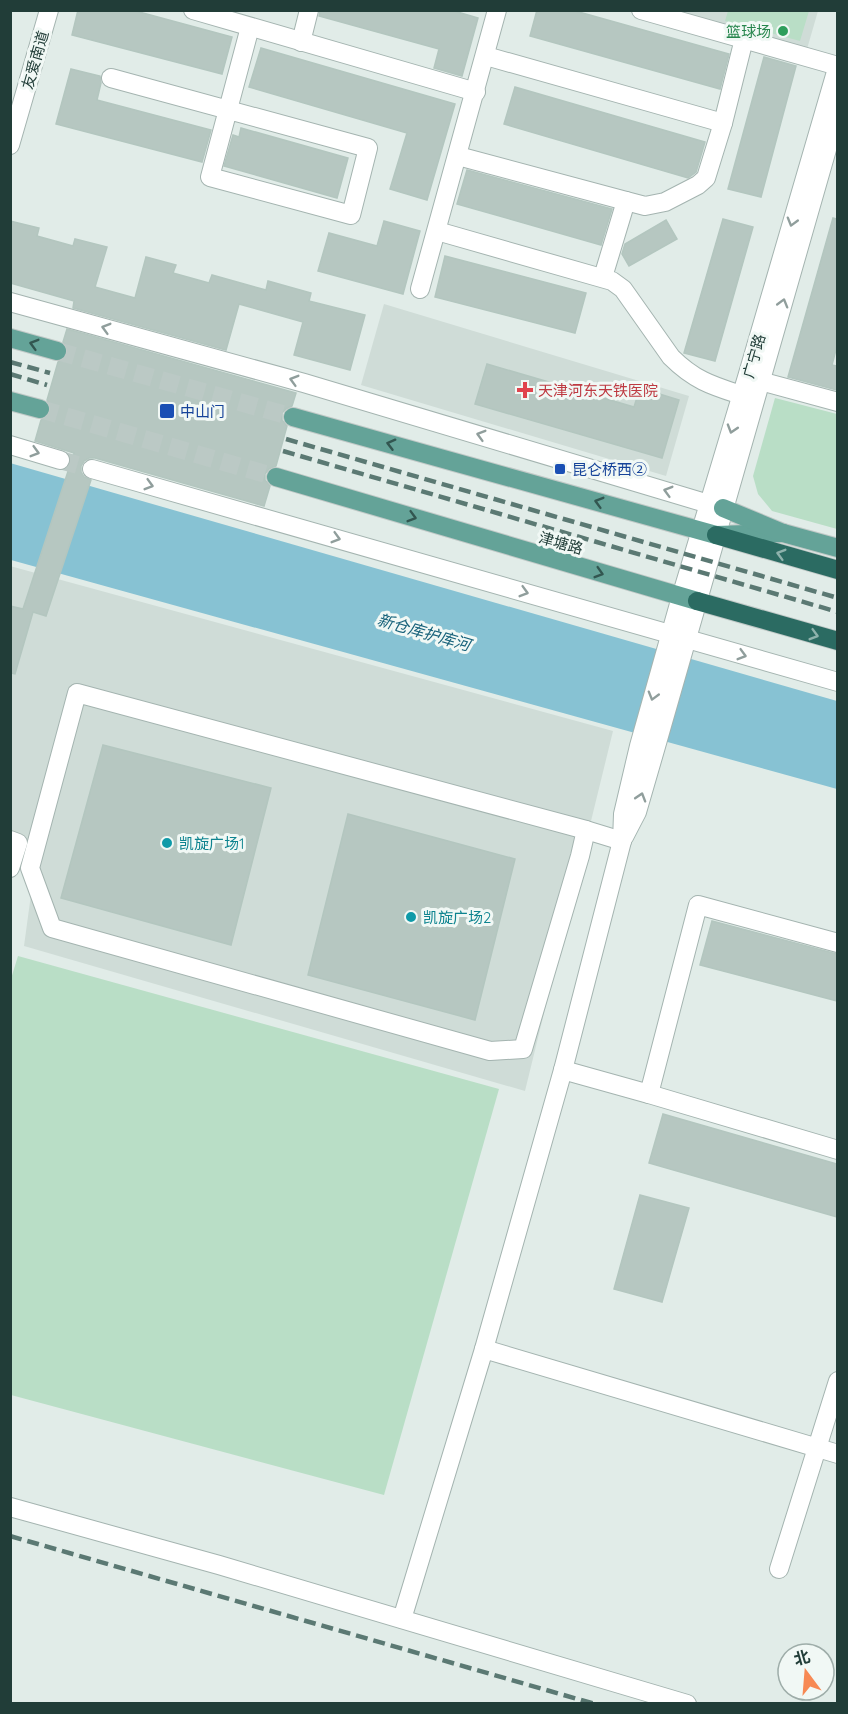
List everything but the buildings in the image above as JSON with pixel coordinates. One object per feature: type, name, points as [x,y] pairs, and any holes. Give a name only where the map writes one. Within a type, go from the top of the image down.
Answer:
[{"type":"highway","points":[[709,533],[837,570]]},
{"type":"highway","name":"津塘路","points":[[689,599],[837,641]]},
{"type":"main road","points":[[10,338],[57,351]]},
{"type":"main road","points":[[10,401],[40,409]]},
{"type":"main road","points":[[293,417],[709,533],[783,533]]},
{"type":"main road","name":"津塘路","points":[[276,477],[689,599]]},
{"type":"main road","points":[[716,506],[783,533],[837,548]]},
{"type":"street","name":"友爱南道","points":[[10,145],[49,10]]},
{"type":"street","points":[[193,10],[476,92]]},
{"type":"street","points":[[301,42],[309,10]]},
{"type":"street","points":[[420,289],[497,10]]},
{"type":"street","points":[[641,10],[744,39],[837,70]]},
{"type":"street","points":[[111,78],[228,111],[368,148],[351,215],[210,177],[228,111],[250,27]]},
{"type":"street","points":[[458,156],[645,206],[665,202],[698,185],[706,178],[723,123],[744,39]]},
{"type":"street","points":[[486,56],[723,123]]},
{"type":"street","name":"广宁路","points":[[754,380],[837,70]]},
{"type":"street","name":"广宁路","points":[[402,1619],[484,1349],[563,1070],[622,841],[622,814],[647,748],[716,506],[837,111]]},
{"type":"street","points":[[603,277],[626,201]]},
{"type":"street","points":[[436,231],[603,277],[623,289],[671,357],[693,376],[711,386],[749,397]]},
{"type":"street","points":[[10,302],[304,383],[716,506]]},
{"type":"street","points":[[754,380],[837,402]]},
{"type":"street","points":[[10,445],[60,460]]},
{"type":"street","points":[[93,469],[677,642],[837,682]]},
{"type":"street","points":[[586,830],[523,1048],[490,1051],[52,928],[30,868],[77,693],[586,830],[622,841]]},
{"type":"street","points":[[10,840],[18,843],[10,868]]},
{"type":"street","points":[[649,1094],[698,905],[837,943]]},
{"type":"street","points":[[563,1070],[837,1149]]},
{"type":"street","points":[[484,1349],[837,1454]]},
{"type":"street","points":[[779,1569],[837,1381]]},
{"type":"street","points":[[10,1507],[402,1619],[687,1704]]},
{"type":"shaded area","points":[[670,11],[818,11],[807,49]]},
{"type":"shaded area","name":"天津河东天铁医院","points":[[384,304],[689,396],[666,476],[361,385]]},
{"type":"shaded area","points":[[10,566],[613,731],[525,1091],[24,946],[35,865],[11,857]]},
{"type":"green space","name":"篮球场","points":[[728,10],[809,11],[800,41],[725,21]]},
{"type":"green space","points":[[775,398],[837,414],[837,529],[772,511],[758,494],[753,476]]},
{"type":"green space","points":[[18,956],[499,1089],[384,1495],[11,1395],[10,982]]},
{"type":"water","name":"新仓库护库河","points":[[10,463],[837,701],[837,789],[11,560]]},
{"type":"tunnel","points":[[57,351],[293,417]]},
{"type":"tunnel","points":[[40,409],[276,477]]},
{"type":"tunnel","points":[[60,460],[92,469]]},
{"type":"railway","points":[[10,362],[50,373]]},
{"type":"railway","points":[[10,374],[47,385]]},
{"type":"railway","points":[[286,439],[838,598]]},
{"type":"railway","points":[[283,451],[838,612]]},
{"type":"railway","points":[[10,1536],[595,1704]]},
{"type":"place","name":"篮球场","points":[[783,31]]},
{"type":"place","name":"天津河东天铁医院","points":[[525,390]]},
{"type":"place","name":"中山门","points":[[167,411]]},
{"type":"place","name":"昆仑桥西②","points":[[560,469]]},
{"type":"place","name":"凯旋广场1","points":[[167,843]]},
{"type":"place","name":"凯旋广场2","points":[[411,917]]}]
